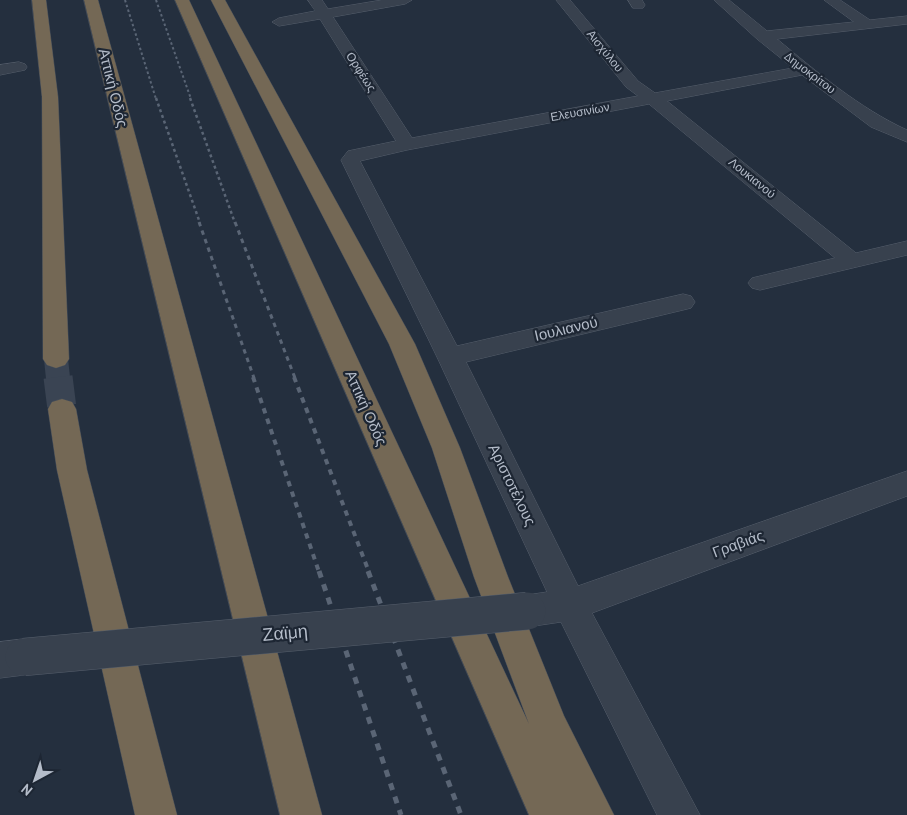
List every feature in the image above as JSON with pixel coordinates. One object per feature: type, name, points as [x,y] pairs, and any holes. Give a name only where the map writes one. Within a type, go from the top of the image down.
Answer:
[{"type":"highway","points":[[39,0],[50,97],[56,359]]},
{"type":"highway","name":"Αττική Οδός","points":[[91,0],[301,815]]},
{"type":"highway","name":"Αττική Οδός","points":[[182,0],[550,815]]},
{"type":"highway","points":[[218,0],[402,344],[446,448],[491,577],[550,729],[593,815]]},
{"type":"highway","points":[[62,409],[72,470],[156,815]]},
{"type":"street","name":"Ορφέως","points":[[315,0],[408,144]]},
{"type":"street","points":[[279,22],[405,0]]},
{"type":"street","name":"Αισχύλου","points":[[563,0],[632,84],[650,99]]},
{"type":"street","name":"Δημοκρίτου","points":[[721,0],[805,70],[877,123],[906,135]]},
{"type":"street","points":[[831,0],[867,24]]},
{"type":"street","points":[[762,36],[907,20]]},
{"type":"street","points":[[0,70],[19,67]]},
{"type":"street","name":"Ελευσινίων","points":[[355,155],[805,70]]},
{"type":"street","name":"Λουκιανού","points":[[650,99],[667,109],[852,261]]},
{"type":"street","name":"Αριστοτέλους","points":[[355,155],[350,160],[450,357],[570,605],[679,815]]},
{"type":"street","points":[[760,283],[907,248]]},
{"type":"street","name":"Ιουλιανού","points":[[450,357],[683,302]]},
{"type":"street","name":"Γραβιάς","points":[[570,605],[907,483]]},
{"type":"street","name":"Ζαϊμη","points":[[12,659],[527,611],[570,605]]},
{"type":"tunnel","points":[[56,359],[58,378]]},
{"type":"tunnel","points":[[58,377],[62,409]]},
{"type":"railway","points":[[125,0],[156,99]]},
{"type":"railway","points":[[156,0],[191,99]]},
{"type":"railway","points":[[156,98],[200,223]]},
{"type":"railway","points":[[190,98],[235,223]]},
{"type":"railway","points":[[199,222],[254,378]]},
{"type":"railway","points":[[235,222],[295,378]]},
{"type":"railway","points":[[253,377],[319,572]]},
{"type":"railway","points":[[294,377],[369,572]]},
{"type":"railway","points":[[319,571],[401,815]]},
{"type":"railway","points":[[368,571],[461,815]]}]
